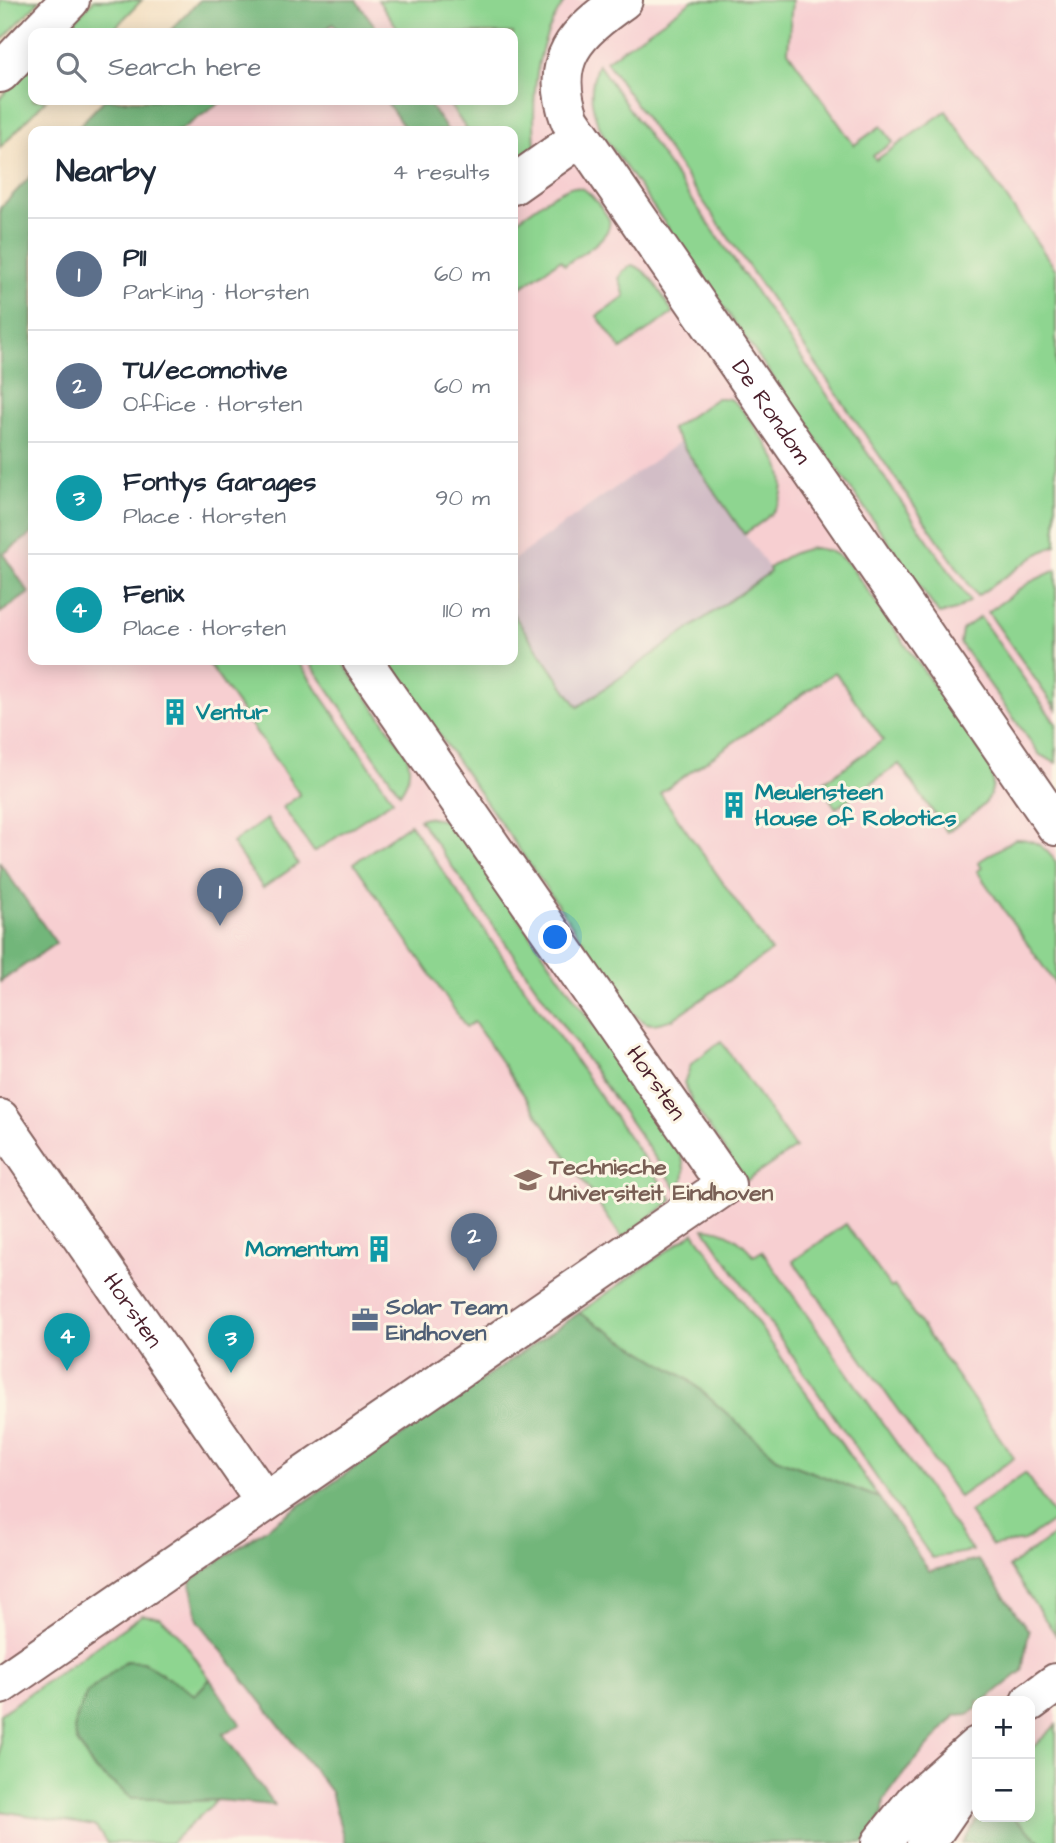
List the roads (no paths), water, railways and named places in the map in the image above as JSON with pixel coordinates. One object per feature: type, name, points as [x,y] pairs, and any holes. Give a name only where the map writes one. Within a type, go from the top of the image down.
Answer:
[{"type":"street","points":[[43,28],[70,0]]},
{"type":"street","name":"De Rondom","points":[[623,0],[584,29],[569,51],[562,85],[570,120],[1056,826]]},
{"type":"street","points":[[0,74],[28,43]]},
{"type":"street","points":[[518,182],[581,137]]},
{"type":"street","name":"Horsten","points":[[0,1685],[726,1185],[365,665]]},
{"type":"street","name":"Horsten","points":[[0,1119],[265,1502]]},
{"type":"street","points":[[1035,1698],[1056,1683]]},
{"type":"street","points":[[881,1843],[915,1801],[972,1750]]},
{"type":"street","points":[[926,1843],[972,1776]]},
{"type":"place","name":"Ventur","points":[[175,712]]},
{"type":"place","name":"Meulensteen House of Robotics","points":[[734,805]]},
{"type":"place","name":"P11","points":[[220,926]]},
{"type":"place","name":"Technische Universiteit Eindhoven","points":[[528,1180]]},
{"type":"place","name":"Momentum","points":[[379,1249]]},
{"type":"place","name":"TU/ecomotive","points":[[474,1271]]},
{"type":"place","name":"Solar Team Eindhoven","points":[[365,1320]]},
{"type":"place","name":"Fenix","points":[[67,1371]]},
{"type":"place","name":"Fontys Garages","points":[[231,1373]]}]
